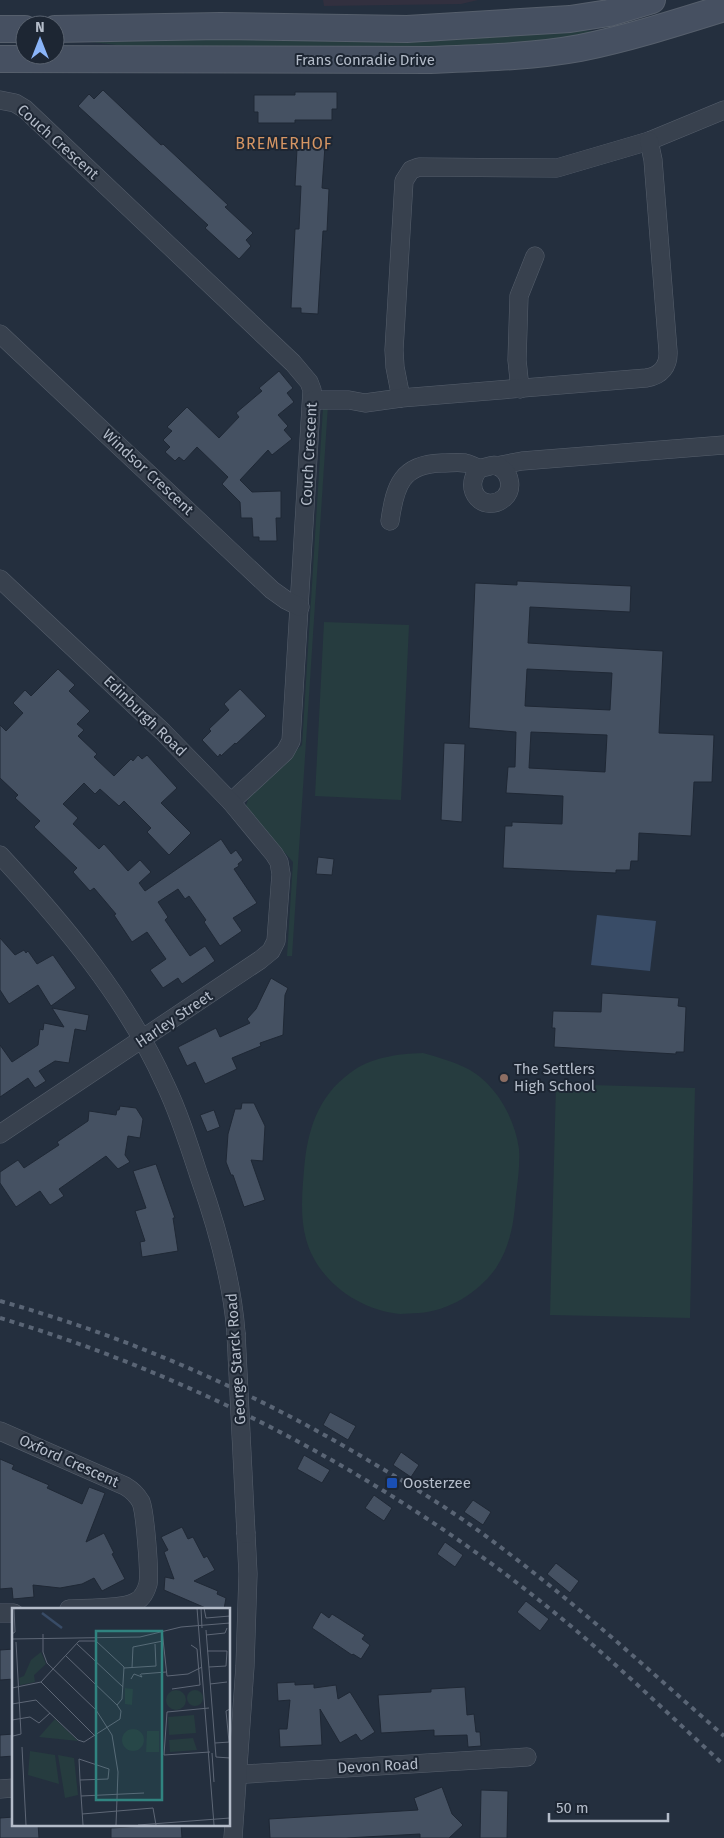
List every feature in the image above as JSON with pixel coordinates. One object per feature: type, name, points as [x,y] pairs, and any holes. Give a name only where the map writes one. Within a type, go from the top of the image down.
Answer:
[{"type":"main road","name":"Frans Conradie Drive","points":[[65,29],[220,26],[417,28],[570,19],[609,13],[652,0]]},
{"type":"main road","name":"Frans Conradie Drive","points":[[0,59],[430,60],[481,58],[578,48],[666,26],[724,8]]},
{"type":"main road","points":[[0,29],[15,29]]},
{"type":"street","name":"Couch Crescent","points":[[0,100],[15,103],[24,109],[293,363],[310,382],[313,400],[291,741],[285,752],[231,802]]},
{"type":"street","points":[[401,398],[394,350],[404,181],[411,170],[420,167],[557,168],[650,141],[724,110]]},
{"type":"street","points":[[313,400],[349,400],[365,403],[401,398],[646,378],[658,375],[666,365],[668,351],[650,141]]},
{"type":"street","points":[[520,389],[517,360],[519,296],[535,256]]},
{"type":"street","name":"Windsor Crescent","points":[[0,334],[272,590],[300,607]]},
{"type":"street","points":[[390,520],[394,495],[405,475],[415,468],[435,463],[465,463],[494,470],[529,461],[724,445]]},
{"type":"street","name":"Edinburgh Road","points":[[0,580],[163,732],[231,802],[279,862]]},
{"type":"street","name":"George Starck Road","points":[[0,855],[77,943],[143,1040],[165,1084],[183,1130],[209,1203],[228,1276],[234,1303],[248,1574],[245,1666],[233,1775],[233,1838]]},
{"type":"street","name":"Harley Street","points":[[0,1134],[143,1040],[271,951],[276,941],[278,921],[281,874],[279,862]]},
{"type":"street","name":"Oxford Crescent","points":[[0,1430],[125,1486],[137,1496],[141,1504],[144,1515],[148,1581],[145,1592],[135,1603],[85,1608]]},
{"type":"street","name":"Devon Road","points":[[233,1775],[527,1758]]},
{"type":"shaded area","points":[[323,0],[478,0],[461,4],[324,6]]},
{"type":"green space","points":[[564,30],[596,31],[596,33],[527,43],[433,49],[153,49],[65,38],[392,40]]},
{"type":"green space","points":[[328,405],[292,956],[287,956],[293,862],[249,812],[246,806],[249,796],[302,745],[323,408]]},
{"type":"green space","points":[[324,622],[409,625],[401,800],[315,796]]},
{"type":"green space","points":[[423,1053],[466,1068],[486,1082],[502,1102],[513,1125],[519,1149],[519,1172],[511,1233],[501,1259],[489,1277],[472,1292],[452,1304],[430,1311],[400,1314],[369,1306],[341,1290],[319,1267],[311,1254],[303,1222],[302,1205],[305,1156],[316,1116],[329,1093],[339,1082],[358,1068],[375,1060],[404,1054]]},
{"type":"green space","points":[[556,1084],[695,1088],[690,1318],[550,1315]]},
{"type":"water","points":[[597,915],[656,921],[650,971],[591,965]]},
{"type":"building","points":[[103,90],[228,205],[225,207],[253,233],[246,240],[251,246],[239,259],[205,228],[208,225],[78,106],[89,94],[94,99]]},
{"type":"building","points":[[295,92],[337,92],[337,109],[332,109],[332,120],[258,123],[258,112],[254,112],[254,95],[295,95]]},
{"type":"building","points":[[308,146],[325,146],[322,188],[329,189],[327,231],[323,231],[318,314],[301,313],[301,308],[291,308],[295,229],[299,229],[301,186],[295,186],[297,149],[308,149]]},
{"type":"building","points":[[279,371],[293,388],[287,393],[294,402],[278,415],[288,426],[284,430],[292,439],[272,455],[268,450],[240,480],[252,492],[281,491],[281,518],[276,518],[277,541],[259,541],[259,537],[253,537],[252,518],[241,518],[240,502],[222,484],[228,477],[197,447],[184,461],[179,457],[175,461],[165,452],[170,447],[163,440],[172,431],[167,427],[187,407],[219,438],[239,417],[236,413],[262,391],[259,388]]},
{"type":"building","points":[[517,581],[631,586],[630,612],[530,607],[528,643],[663,651],[659,733],[714,735],[712,782],[694,782],[691,836],[639,833],[638,861],[631,861],[630,870],[616,870],[616,873],[503,868],[505,826],[512,826],[512,822],[562,824],[563,796],[506,793],[508,767],[515,767],[516,732],[469,728],[475,583],[517,585]],"holes":[[[527,669],[612,673],[610,710],[525,706]],[[531,732],[607,735],[605,772],[529,768]]]},
{"type":"building","points":[[58,669],[75,685],[69,691],[90,711],[77,724],[84,730],[78,736],[97,754],[94,757],[114,776],[131,759],[133,761],[138,755],[142,759],[147,755],[177,788],[161,803],[191,833],[169,855],[147,832],[151,828],[124,801],[119,806],[100,789],[95,794],[84,783],[63,804],[78,818],[73,824],[99,849],[104,844],[128,871],[140,860],[151,872],[139,883],[145,891],[221,839],[231,854],[236,850],[243,860],[234,869],[257,903],[233,918],[242,931],[220,946],[204,922],[206,920],[189,896],[185,899],[178,889],[158,902],[168,917],[165,920],[190,956],[205,946],[215,961],[182,984],[178,978],[163,988],[150,970],[166,959],[147,932],[132,942],[114,915],[116,914],[94,888],[90,891],[73,872],[77,868],[34,827],[40,821],[15,798],[18,795],[0,778],[0,725],[6,731],[23,713],[13,703],[25,690],[31,696]]},
{"type":"building","points":[[240,689],[266,716],[236,744],[218,757],[202,740],[211,731],[209,729],[229,710],[224,704]]},
{"type":"building","points":[[444,743],[465,744],[462,822],[441,820]]},
{"type":"building","points":[[318,857],[334,859],[332,875],[316,874]]},
{"type":"building","points":[[0,938],[15,955],[24,950],[26,953],[28,951],[37,964],[53,955],[76,988],[51,1006],[38,985],[9,1004],[0,990]]},
{"type":"building","points":[[271,978],[288,988],[285,995],[283,1035],[260,1043],[261,1046],[232,1058],[237,1069],[205,1084],[195,1062],[187,1066],[178,1047],[216,1028],[220,1037],[250,1023],[247,1019],[256,1009]]},
{"type":"building","points":[[602,993],[679,998],[678,1006],[686,1007],[684,1052],[676,1052],[676,1054],[554,1047],[555,1028],[552,1028],[553,1011],[601,1012]]},
{"type":"building","points":[[52,1008],[89,1015],[86,1031],[75,1029],[69,1063],[55,1061],[39,1071],[46,1081],[35,1088],[28,1078],[0,1097],[0,1045],[12,1062],[38,1045],[40,1029],[43,1030],[44,1023],[64,1027]]},
{"type":"building","points":[[242,1103],[254,1103],[265,1126],[263,1161],[251,1160],[265,1200],[244,1207],[233,1175],[231,1175],[226,1162],[228,1134],[235,1109],[241,1109]]},
{"type":"building","points":[[120,1106],[136,1108],[143,1119],[140,1138],[128,1136],[125,1155],[130,1162],[118,1169],[106,1156],[59,1189],[64,1196],[50,1205],[40,1191],[16,1207],[0,1183],[0,1172],[18,1160],[24,1168],[59,1145],[57,1142],[88,1121],[89,1111],[116,1115]]},
{"type":"building","points":[[214,1110],[220,1127],[207,1132],[200,1115]]},
{"type":"building","points":[[156,1164],[175,1218],[173,1218],[178,1251],[142,1257],[140,1242],[145,1241],[135,1211],[146,1208],[133,1171]]},
{"type":"building","points":[[330,1412],[356,1426],[348,1440],[323,1425]]},
{"type":"building","points":[[401,1452],[419,1465],[411,1477],[393,1465]]},
{"type":"building","points":[[304,1455],[330,1470],[322,1483],[297,1469]]},
{"type":"building","points":[[0,1459],[14,1465],[12,1469],[49,1485],[47,1488],[82,1504],[89,1487],[105,1493],[86,1542],[104,1533],[125,1579],[102,1591],[94,1578],[82,1584],[60,1588],[33,1585],[34,1597],[13,1599],[12,1588],[0,1589]]},
{"type":"building","points":[[374,1495],[392,1508],[384,1521],[365,1508]]},
{"type":"building","points":[[473,1500],[491,1512],[483,1525],[464,1512]]},
{"type":"building","points":[[182,1527],[188,1539],[193,1537],[204,1558],[207,1556],[215,1570],[194,1581],[218,1591],[217,1594],[226,1598],[224,1608],[206,1608],[164,1590],[165,1577],[174,1579],[164,1552],[168,1550],[161,1537]]},
{"type":"building","points":[[445,1542],[463,1555],[455,1567],[437,1554]]},
{"type":"building","points":[[556,1563],[579,1581],[570,1593],[547,1574]]},
{"type":"building","points":[[526,1601],[549,1619],[540,1631],[517,1612]]},
{"type":"building","points":[[321,1612],[329,1618],[332,1614],[365,1635],[362,1639],[370,1645],[361,1659],[312,1628]]},
{"type":"building","points":[[12,1649],[12,1679],[0,1680],[0,1650]]},
{"type":"building","points":[[295,1682],[295,1685],[314,1684],[314,1688],[336,1685],[338,1699],[350,1692],[375,1732],[361,1741],[356,1734],[340,1743],[320,1709],[322,1745],[280,1747],[279,1729],[287,1729],[290,1700],[278,1701],[277,1683]]},
{"type":"building","points":[[465,1687],[467,1715],[474,1714],[476,1732],[480,1732],[481,1746],[468,1747],[467,1735],[434,1736],[434,1730],[381,1733],[378,1695],[431,1692],[431,1689]]},
{"type":"building","points":[[12,1734],[12,1756],[0,1757],[0,1735]]},
{"type":"building","points":[[442,1787],[452,1814],[463,1825],[449,1838],[420,1838],[420,1834],[346,1838],[270,1838],[269,1819],[418,1810],[414,1798]]},
{"type":"building","points":[[481,1790],[508,1791],[507,1838],[480,1838]]},
{"type":"building","points":[[12,1817],[12,1826],[38,1826],[39,1838],[0,1838],[0,1818]]},
{"type":"building","points":[[181,1826],[182,1838],[111,1838],[111,1828]]},
{"type":"railway","points":[[0,1301],[98,1332],[194,1370],[332,1439],[391,1474],[463,1520],[521,1563],[609,1635],[724,1736]]},
{"type":"railway","points":[[0,1318],[74,1342],[147,1370],[219,1402],[289,1437],[358,1475],[424,1517],[489,1562],[550,1609],[617,1666],[724,1765]]},
{"type":"place","name":"The Settlers High School","points":[[504,1078]]},
{"type":"place","name":"Oosterzee","points":[[392,1483]]},
{"type":"district","name":"BREMERHOF","points":[[284,143]]}]
